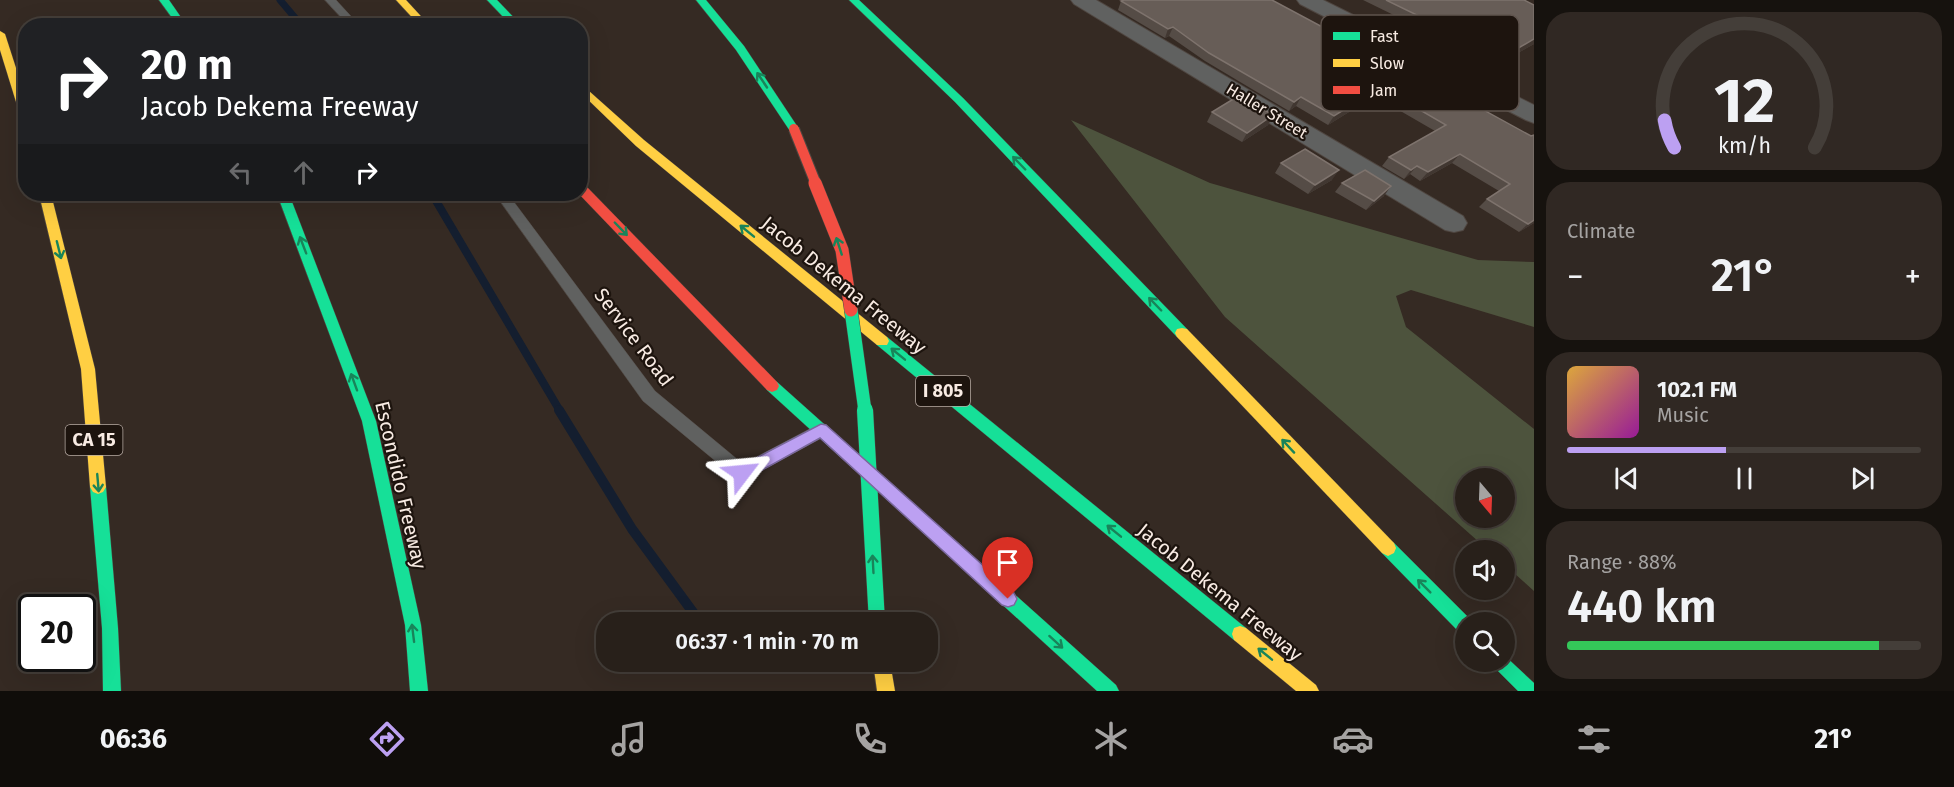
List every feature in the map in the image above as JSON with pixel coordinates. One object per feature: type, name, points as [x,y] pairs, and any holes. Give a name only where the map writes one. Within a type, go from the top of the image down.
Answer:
[{"type":"highway","points":[[164,0],[177,18]]},
{"type":"highway","points":[[401,0],[418,18]]},
{"type":"highway","points":[[492,0],[510,18]]},
{"type":"highway","points":[[701,0],[740,48],[794,129],[842,250],[865,413],[876,612]]},
{"type":"highway","points":[[854,0],[940,81],[1160,308],[1364,527],[1455,616]]},
{"type":"highway","points":[[0,34],[18,92]]},
{"type":"highway","name":"Jacob Dekema Freeway","points":[[588,94],[640,143],[1310,691]]},
{"type":"highway","points":[[588,195],[764,378],[1110,691]]},
{"type":"highway","name":"CA 15","points":[[47,201],[88,369],[110,628],[112,691]]},
{"type":"highway","name":"Escondido Freeway","points":[[286,201],[369,421],[413,625],[419,691]]},
{"type":"highway","points":[[883,672],[886,691]]},
{"type":"highway","points":[[1511,672],[1530,691]]},
{"type":"street","name":"Haller Street","points":[[1081,0],[1454,223]]},
{"type":"street","points":[[1306,0],[1336,15]]},
{"type":"street","points":[[1519,107],[1534,115]]},
{"type":"lane","points":[[330,0],[347,18]]},
{"type":"lane","name":"Service Road","points":[[508,201],[650,396],[742,473],[821,430]]},
{"type":"green space","points":[[1071,120],[1210,183],[1478,260],[1534,262],[1534,327],[1411,290],[1396,296],[1406,327],[1534,429],[1534,591],[1515,574],[1515,540],[1477,540],[1463,528],[1515,528],[1515,468],[1455,468],[1455,521],[1225,317]]},
{"type":"building","points":[[1272,0],[1321,26],[1321,109],[1301,97],[1294,102],[1209,53],[1173,27],[1168,29],[1121,1]]},
{"type":"building","points":[[1386,0],[1524,0],[1534,5],[1534,39],[1519,48],[1519,15],[1417,15]]},
{"type":"building","points":[[1240,95],[1273,115],[1247,133],[1212,112]]},
{"type":"building","points":[[1325,111],[1342,111],[1334,116]]},
{"type":"building","points":[[1422,111],[1486,111],[1531,136],[1534,135],[1534,220],[1528,224],[1487,199],[1510,184],[1460,154],[1428,172],[1417,166],[1411,170],[1389,157],[1446,125]]},
{"type":"building","points":[[1305,149],[1339,170],[1315,185],[1281,163]]},
{"type":"building","points":[[1365,170],[1391,186],[1374,201],[1342,183]]},
{"type":"waterway","points":[[280,0],[295,18]]},
{"type":"waterway","points":[[436,201],[560,411]]},
{"type":"waterway","points":[[559,410],[632,529],[693,612]]},
{"type":"traffic: fast","points":[[164,0],[177,18]]},
{"type":"traffic: fast","points":[[492,0],[510,18]]},
{"type":"traffic: fast","points":[[701,0],[740,48],[794,129]]},
{"type":"traffic: fast","points":[[854,0],[959,100],[1182,333]]},
{"type":"traffic: fast","points":[[286,201],[369,421],[413,625],[419,691]]},
{"type":"traffic: fast","points":[[851,310],[865,413],[876,612]]},
{"type":"traffic: fast","points":[[882,341],[1240,634]]},
{"type":"traffic: fast","points":[[772,386],[1110,691]]},
{"type":"traffic: fast","points":[[98,487],[110,628],[112,691]]},
{"type":"traffic: fast","points":[[1388,548],[1455,616]]},
{"type":"traffic: fast","points":[[1511,672],[1530,691]]},
{"type":"traffic: slow","points":[[401,0],[418,18]]},
{"type":"traffic: slow","points":[[0,34],[18,92]]},
{"type":"traffic: slow","points":[[588,94],[640,143],[882,341]]},
{"type":"traffic: slow","points":[[47,201],[88,369],[98,487]]},
{"type":"traffic: slow","points":[[1182,333],[1388,548]]},
{"type":"traffic: slow","points":[[1240,634],[1310,691]]},
{"type":"traffic: slow","points":[[883,672],[886,691]]},
{"type":"traffic: jam","points":[[794,129],[842,250],[851,310]]},
{"type":"traffic: jam","points":[[588,195],[772,386]]},
{"type":"route","points":[[742,473],[821,430],[1008,599]]}]
